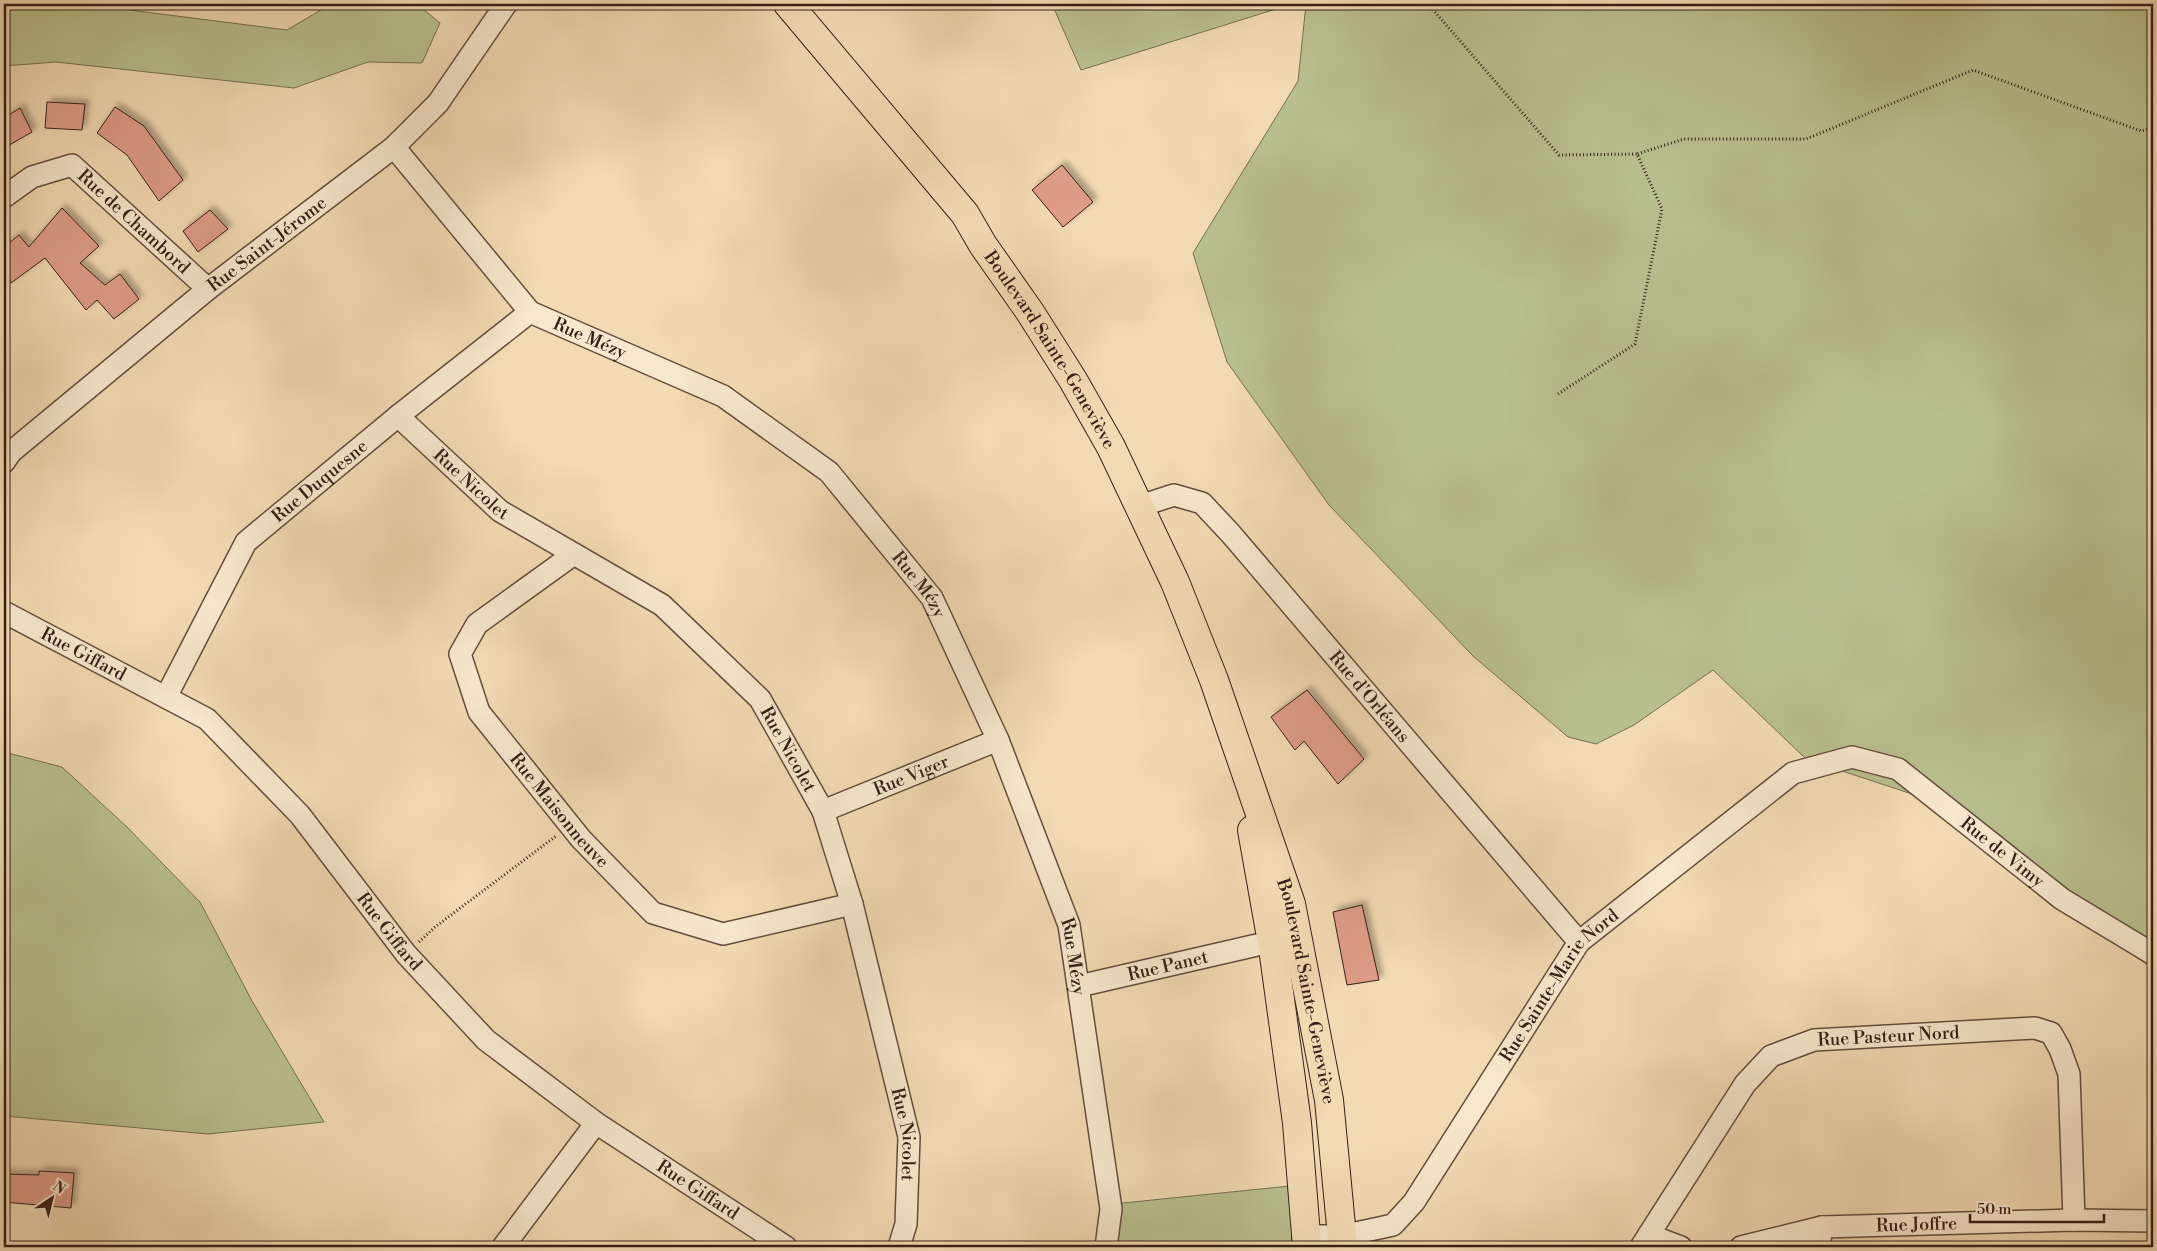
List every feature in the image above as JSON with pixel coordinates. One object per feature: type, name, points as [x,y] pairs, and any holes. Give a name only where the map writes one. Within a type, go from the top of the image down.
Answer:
[{"type":"main road","name":"Boulevard Sainte-Geneviève","points":[[788,4],[965,214],[983,245],[1030,312],[1073,380],[1111,447],[1180,594],[1214,680],[1291,904],[1328,1100],[1342,1242]]},
{"type":"main road","name":"Boulevard Sainte-Geneviève","points":[[1236,743],[1273,948],[1297,1123],[1307,1242]]},
{"type":"street","name":"Rue Saint-Jérome","points":[[4,462],[10,452],[208,289],[394,147],[438,103],[506,4]]},
{"type":"street","name":"Rue Mézy","points":[[394,147],[530,312],[723,396],[829,472],[932,598],[998,740],[1069,925],[1111,1209],[1106,1247]]},
{"type":"street","name":"Rue de Chambord","points":[[4,197],[32,177],[72,165],[208,289]]},
{"type":"street","name":"Rue Duquesne","points":[[166,697],[246,542],[398,416],[530,312]]},
{"type":"street","name":"Rue Nicolet","points":[[398,416],[500,511],[662,605],[760,699],[824,811],[852,904],[909,1137],[906,1224],[899,1247]]},
{"type":"street","name":"Rue d'Orléans","points":[[1140,506],[1174,495],[1202,503],[1232,534],[1579,942]]},
{"type":"street","name":"Rue Maisonneuve","points":[[574,554],[477,624],[460,654],[479,712],[580,839],[654,913],[723,934],[852,904]]},
{"type":"street","name":"Rue Giffard","points":[[4,612],[207,719],[300,815],[406,954],[486,1040],[596,1122],[786,1247]]},
{"type":"street","name":"Rue Viger","points":[[824,811],[998,740]]},
{"type":"street","name":"Rue Sainte-Marie Nord","points":[[1307,1242],[1342,1242],[1393,1225],[1414,1202],[1579,942],[1793,773],[1852,757]]},
{"type":"street","name":"Rue de Vimy","points":[[1852,757],[1898,769],[2062,899],[2153,954]]},
{"type":"street","name":"Rue Panet","points":[[1079,986],[1257,945]]},
{"type":"street","name":"Rue Pasteur Nord","points":[[1645,1241],[1745,1084],[1771,1056],[1814,1040],[2035,1028],[2051,1033],[2060,1049],[2068,1074],[2074,1220]]},
{"type":"street","points":[[503,1247],[596,1122]]},
{"type":"street","name":"Rue Joffre","points":[[1741,1247],[1821,1237],[2074,1220],[2153,1221]]},
{"type":"street","points":[[1645,1241],[1682,1247]]},
{"type":"path","points":[[1428,4],[1559,155],[1637,154],[1684,139],[1806,139],[1972,70],[2141,131],[2153,128]]},
{"type":"path","points":[[1558,394],[1635,344],[1662,209],[1637,154]]},
{"type":"path","points":[[406,954],[435,927],[570,826]]},
{"type":"green space","points":[[4,4],[100,4],[137,11],[287,30],[331,4],[417,4],[440,23],[422,63],[368,62],[294,88],[56,62],[4,66]]},
{"type":"green space","points":[[1052,4],[1292,4],[1081,70]]},
{"type":"green space","points":[[1306,4],[2153,4],[2153,969],[1921,797],[1806,759],[1713,670],[1634,725],[1596,744],[1568,737],[1473,656],[1329,505],[1227,362],[1193,253],[1298,81]]},
{"type":"green space","points":[[4,752],[62,767],[127,827],[200,902],[252,1001],[324,1122],[208,1134],[4,1116]]},
{"type":"green space","points":[[1290,1186],[1292,1247],[1113,1247],[1113,1204]]},
{"type":"building","points":[[47,102],[85,104],[82,130],[45,128]]},
{"type":"building","points":[[115,107],[144,126],[183,180],[159,201],[127,155],[97,133]]},
{"type":"building","points":[[20,108],[32,132],[4,148],[4,118]]},
{"type":"building","points":[[1062,165],[1093,202],[1063,227],[1032,190]]},
{"type":"building","points":[[62,208],[99,246],[80,263],[105,285],[120,274],[139,299],[114,319],[97,300],[86,310],[45,258],[11,283],[4,273],[4,247],[19,235],[29,247]]},
{"type":"building","points":[[210,210],[228,229],[198,252],[183,231]]},
{"type":"building","points":[[1307,690],[1364,759],[1338,784],[1304,741],[1295,750],[1271,717]]},
{"type":"building","points":[[1362,905],[1379,980],[1347,985],[1333,912]]},
{"type":"building","points":[[39,1171],[74,1173],[71,1208],[4,1202],[4,1174],[39,1175]]}]
